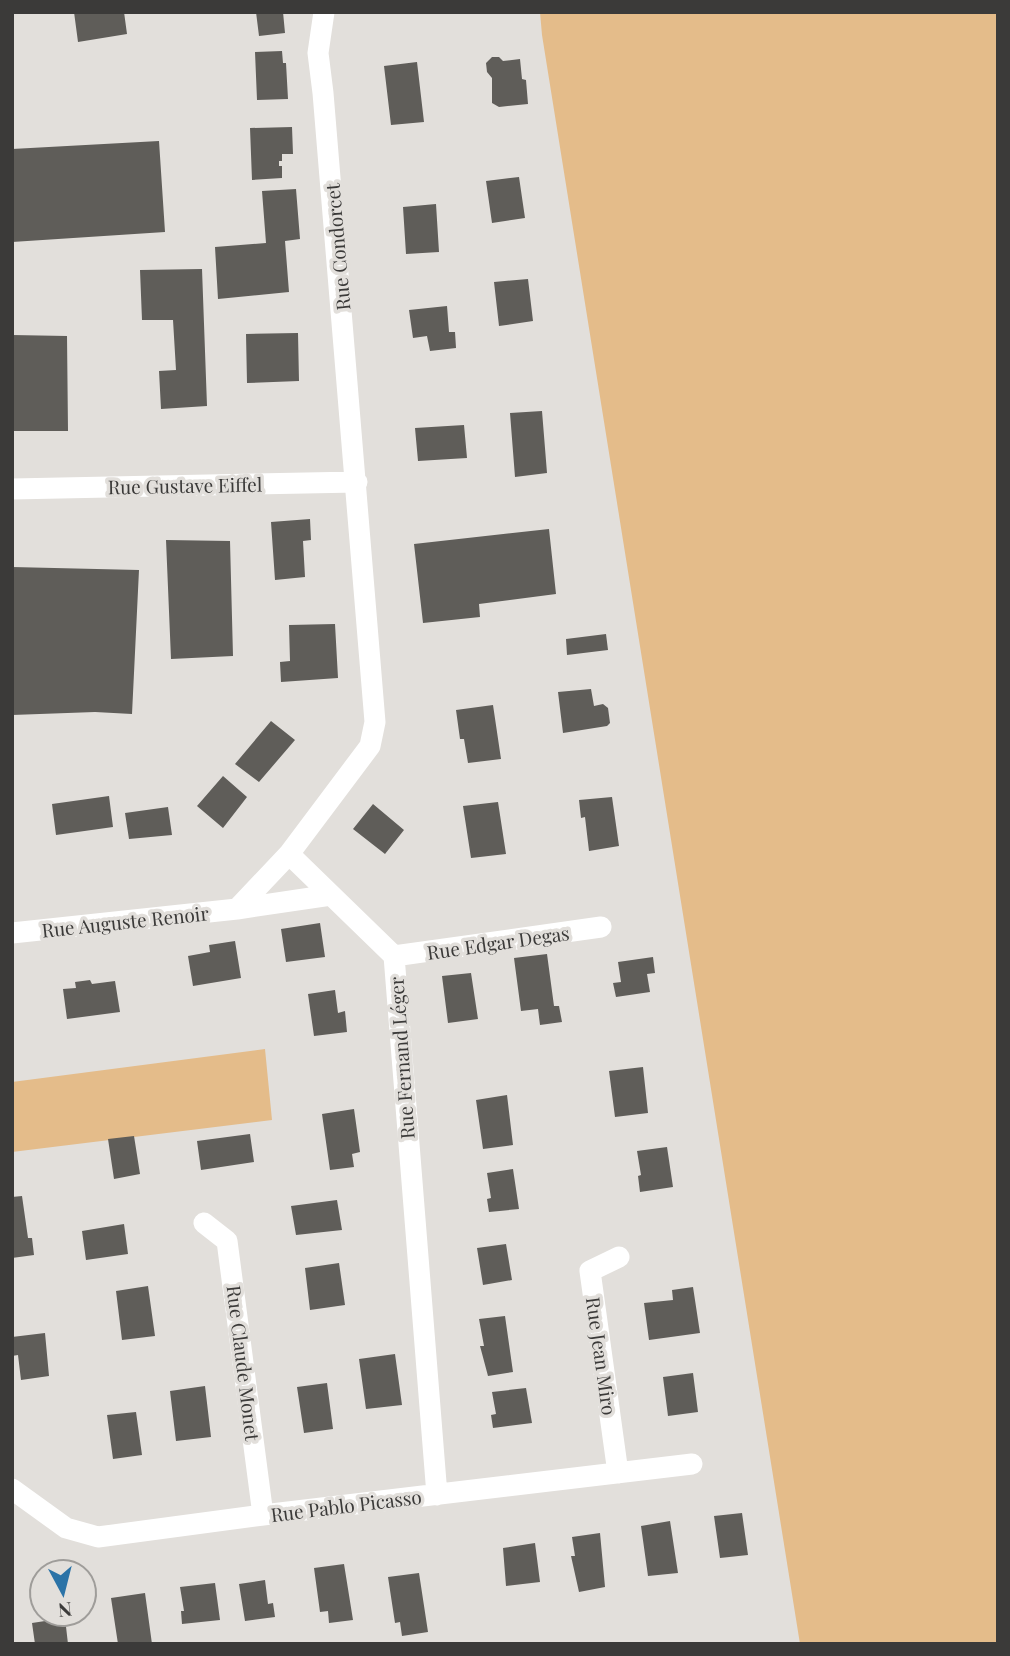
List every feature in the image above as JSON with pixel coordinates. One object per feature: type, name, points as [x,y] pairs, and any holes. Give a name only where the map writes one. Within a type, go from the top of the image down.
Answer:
[{"type":"street","name":"Rue Condorcet","points":[[324,12],[318,53],[357,482]]},
{"type":"street","name":"Rue Gustave Eiffel","points":[[12,489],[357,482]]},
{"type":"street","points":[[289,854],[370,746],[375,722],[357,482]]},
{"type":"street","name":"Rue Fernand Léger","points":[[289,854],[394,956],[437,1494]]},
{"type":"street","name":"Rue Auguste Renoir","points":[[237,909],[289,854]]},
{"type":"street","name":"Rue Auguste Renoir","points":[[12,933],[237,909],[331,895]]},
{"type":"street","name":"Rue Edgar Degas","points":[[394,956],[601,927]]},
{"type":"street","name":"Rue Claude Monet","points":[[204,1223],[228,1241],[263,1515]]},
{"type":"street","name":"Rue Jean Miro","points":[[618,1473],[590,1271],[619,1257]]},
{"type":"street","name":"Rue Pablo Picasso","points":[[12,1489],[66,1528],[98,1537],[692,1464]]},
{"type":"shaded area","points":[[540,12],[998,12],[998,1644],[800,1644]]},
{"type":"shaded area","points":[[265,1049],[272,1120],[12,1152],[12,1082]]},
{"type":"building","points":[[74,12],[124,12],[127,34],[78,42]]},
{"type":"building","points":[[256,12],[283,12],[285,33],[259,36]]},
{"type":"building","points":[[282,51],[283,63],[286,63],[288,99],[257,100],[255,52]]},
{"type":"building","points":[[492,57],[499,57],[503,61],[520,59],[522,79],[526,80],[528,104],[499,107],[492,103],[492,78],[487,72],[486,63]]},
{"type":"building","points":[[417,62],[424,122],[391,125],[384,66]]},
{"type":"building","points":[[292,127],[293,154],[282,154],[282,161],[279,161],[282,178],[252,180],[250,128]]},
{"type":"building","points":[[159,141],[165,232],[12,242],[12,149]]},
{"type":"building","points":[[519,177],[525,218],[492,223],[486,181]]},
{"type":"building","points":[[296,189],[300,239],[285,241],[289,292],[218,299],[215,247],[266,243],[262,191]]},
{"type":"building","points":[[436,204],[439,252],[406,254],[403,207]]},
{"type":"building","points":[[202,269],[207,406],[161,409],[159,371],[176,370],[173,320],[142,320],[140,270]]},
{"type":"building","points":[[528,279],[533,321],[499,326],[494,282]]},
{"type":"building","points":[[447,306],[449,332],[455,332],[456,348],[430,351],[427,336],[413,338],[409,310]]},
{"type":"building","points":[[298,333],[299,381],[247,383],[246,334]]},
{"type":"building","points":[[12,335],[67,336],[68,431],[12,431]]},
{"type":"building","points":[[542,411],[547,473],[515,477],[510,413]]},
{"type":"building","points":[[464,425],[467,458],[418,461],[415,428]]},
{"type":"building","points":[[310,519],[311,540],[303,541],[305,577],[275,580],[271,522]]},
{"type":"building","points":[[549,529],[556,594],[479,604],[480,617],[423,623],[414,544]]},
{"type":"building","points":[[166,540],[230,541],[233,656],[171,659]]},
{"type":"building","points":[[12,567],[139,570],[132,714],[95,712],[12,715]]},
{"type":"building","points":[[335,624],[338,678],[281,682],[280,662],[290,661],[289,625]]},
{"type":"building","points":[[606,634],[608,650],[567,655],[566,639]]},
{"type":"building","points":[[591,689],[594,706],[603,704],[608,708],[610,723],[607,726],[563,733],[558,692]]},
{"type":"building","points":[[493,705],[501,759],[468,763],[464,739],[460,739],[456,710]]},
{"type":"building","points":[[271,721],[295,740],[259,782],[235,764]]},
{"type":"building","points":[[223,776],[247,797],[223,828],[197,806]]},
{"type":"building","points":[[109,796],[113,827],[56,835],[52,804]]},
{"type":"building","points":[[612,797],[619,846],[589,851],[585,817],[581,818],[579,800]]},
{"type":"building","points":[[498,802],[506,854],[471,858],[463,806]]},
{"type":"building","points":[[373,804],[404,830],[385,854],[353,829]]},
{"type":"building","points":[[168,807],[172,835],[129,839],[125,813]]},
{"type":"building","points":[[320,923],[325,957],[286,962],[281,929]]},
{"type":"building","points":[[235,941],[241,978],[193,986],[188,956],[210,952],[209,945]]},
{"type":"building","points":[[547,954],[554,1006],[559,1006],[562,1022],[540,1025],[538,1009],[521,1011],[514,958]]},
{"type":"building","points":[[653,957],[655,973],[647,974],[650,992],[616,997],[613,983],[621,982],[618,962]]},
{"type":"building","points":[[471,973],[478,1019],[448,1023],[442,976]]},
{"type":"building","points":[[90,980],[92,984],[115,981],[120,1012],[67,1019],[63,989],[76,988],[75,982]]},
{"type":"building","points":[[335,990],[338,1013],[345,1011],[347,1032],[314,1036],[308,994]]},
{"type":"building","points":[[643,1067],[648,1113],[615,1117],[609,1071]]},
{"type":"building","points":[[507,1095],[513,1145],[483,1149],[476,1100]]},
{"type":"building","points":[[354,1109],[360,1152],[352,1154],[354,1167],[330,1170],[322,1114]]},
{"type":"building","points":[[250,1134],[254,1162],[201,1170],[197,1141]]},
{"type":"building","points":[[134,1136],[140,1174],[114,1179],[108,1139]]},
{"type":"building","points":[[667,1147],[673,1187],[640,1192],[638,1176],[641,1175],[637,1151]]},
{"type":"building","points":[[513,1169],[519,1209],[489,1212],[487,1199],[491,1198],[487,1173]]},
{"type":"building","points":[[22,1196],[28,1238],[32,1238],[34,1255],[12,1258],[12,1197]]},
{"type":"building","points":[[337,1200],[342,1230],[296,1235],[291,1206]]},
{"type":"building","points":[[124,1224],[128,1254],[86,1260],[82,1231]]},
{"type":"building","points":[[506,1244],[512,1280],[483,1285],[477,1248]]},
{"type":"building","points":[[339,1263],[345,1305],[310,1310],[305,1268]]},
{"type":"building","points":[[148,1286],[155,1336],[122,1340],[116,1291]]},
{"type":"building","points":[[693,1287],[700,1333],[649,1340],[644,1303],[673,1300],[672,1290]]},
{"type":"building","points":[[505,1316],[513,1372],[488,1376],[480,1346],[484,1346],[479,1319]]},
{"type":"building","points":[[45,1333],[49,1376],[21,1380],[18,1355],[12,1356],[12,1337]]},
{"type":"building","points":[[395,1354],[402,1405],[366,1409],[359,1359]]},
{"type":"building","points":[[693,1373],[698,1412],[668,1416],[663,1377]]},
{"type":"building","points":[[327,1383],[333,1429],[304,1433],[297,1387]]},
{"type":"building","points":[[205,1386],[211,1437],[176,1441],[170,1391]]},
{"type":"building","points":[[526,1388],[532,1423],[493,1428],[491,1415],[496,1414],[492,1392]]},
{"type":"building","points":[[136,1412],[142,1455],[113,1459],[107,1415]]},
{"type":"building","points":[[742,1513],[748,1555],[720,1558],[714,1516]]},
{"type":"building","points":[[670,1521],[678,1573],[648,1576],[641,1526]]},
{"type":"building","points":[[600,1533],[605,1587],[579,1592],[571,1556],[575,1556],[572,1537]]},
{"type":"building","points":[[535,1543],[540,1582],[506,1586],[503,1548]]},
{"type":"building","points":[[344,1564],[353,1620],[329,1623],[328,1611],[320,1612],[314,1568]]},
{"type":"building","points":[[419,1573],[428,1632],[402,1636],[400,1622],[395,1623],[388,1577]]},
{"type":"building","points":[[265,1580],[268,1604],[273,1603],[275,1617],[245,1621],[239,1584]]},
{"type":"building","points":[[215,1583],[220,1620],[182,1624],[181,1611],[184,1611],[180,1587]]},
{"type":"building","points":[[145,1593],[152,1644],[118,1644],[111,1598]]},
{"type":"building","points":[[33,1628],[66,1628],[68,1644],[35,1644]]}]
